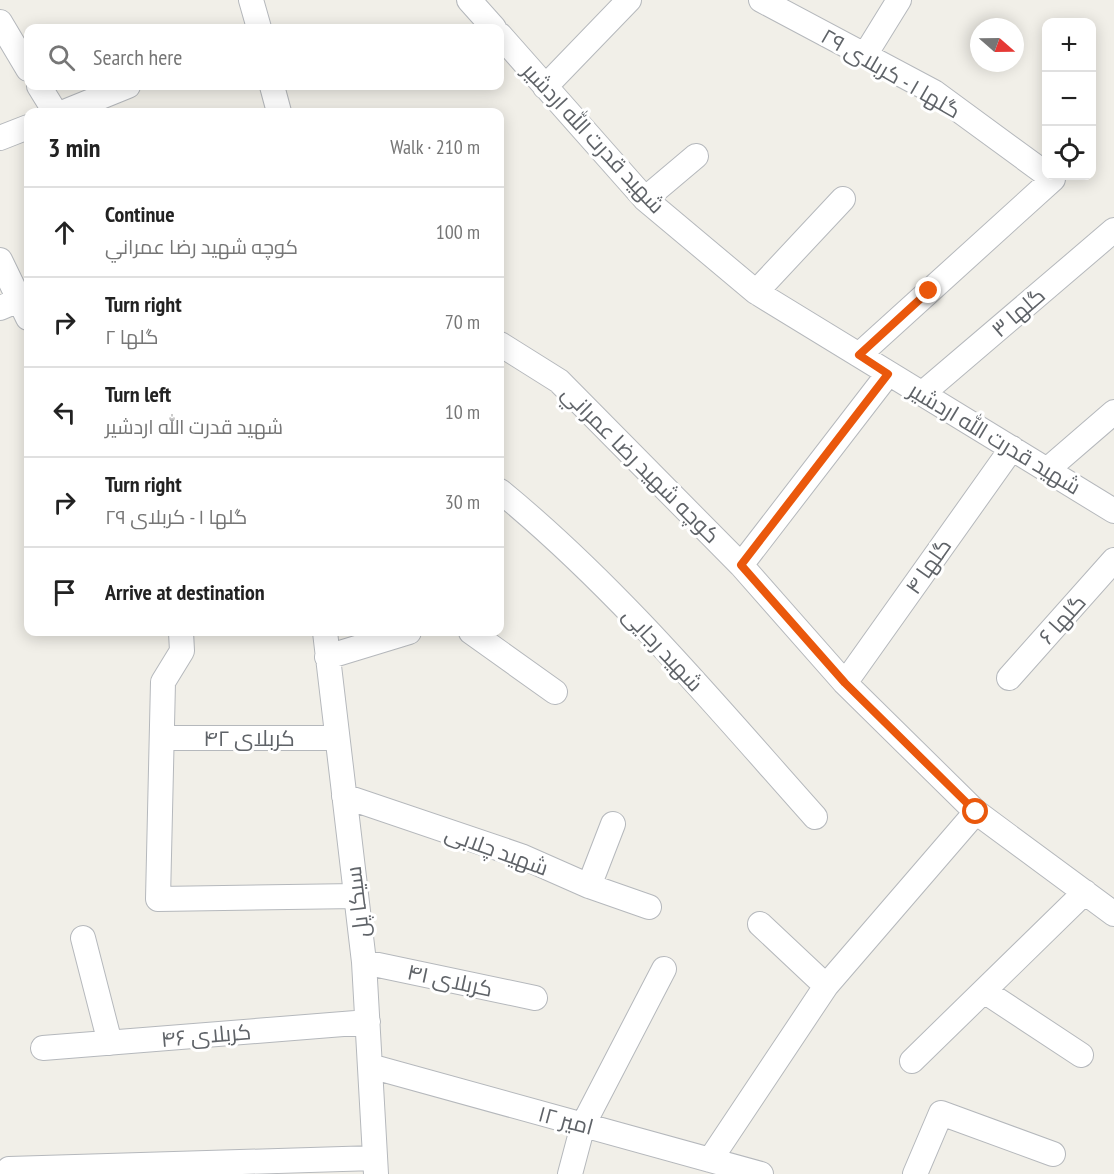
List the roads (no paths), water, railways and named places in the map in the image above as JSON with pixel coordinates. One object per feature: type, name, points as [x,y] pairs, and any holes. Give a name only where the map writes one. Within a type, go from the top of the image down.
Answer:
[{"type":"street","points":[[251,0],[258,24]]},
{"type":"street","points":[[469,0],[490,24]]},
{"type":"street","points":[[546,87],[629,0]]},
{"type":"street","name":"گلها ۱ - کربلای ۲۹","points":[[761,0],[934,92],[1042,171]]},
{"type":"street","points":[[865,55],[899,0]]},
{"type":"street","points":[[0,22],[24,62]]},
{"type":"street","name":"شهید قدرت الله اردشیر","points":[[504,40],[645,199],[756,292],[1114,511]]},
{"type":"street","points":[[41,90],[53,108]]},
{"type":"street","points":[[74,108],[118,90]]},
{"type":"street","points":[[273,90],[278,108]]},
{"type":"street","points":[[0,138],[24,129]]},
{"type":"street","points":[[645,199],[696,156]]},
{"type":"street","name":"گلها ۱ - کربلای ۲۹","points":[[859,355],[1052,180]]},
{"type":"street","points":[[756,292],[843,199]]},
{"type":"street","name":"گلها ۳","points":[[923,393],[1114,230]]},
{"type":"street","points":[[0,260],[21,312]]},
{"type":"street","name":"كوچه شهيد رضا عمراني","points":[[504,347],[559,381],[741,565],[845,683],[976,812],[1114,914]]},
{"type":"street","points":[[741,565],[888,374]]},
{"type":"street","points":[[1048,469],[1114,412]]},
{"type":"street","name":"گلها ۴","points":[[845,683],[1011,448]]},
{"type":"street","name":"شهید رجایی","points":[[504,494],[538,522],[651,634],[815,817]]},
{"type":"street","name":"گلها ۶","points":[[1009,678],[1114,560]]},
{"type":"street","points":[[181,636],[182,651],[163,682],[158,899],[356,896]]},
{"type":"street","name":"سیکا پل","points":[[326,636],[364,963],[376,1166]]},
{"type":"street","points":[[327,657],[396,636]]},
{"type":"street","points":[[477,636],[555,692]]},
{"type":"street","name":"کربلای ۴۲","points":[[162,738],[337,738]]},
{"type":"street","name":"شهید چلابی","points":[[344,796],[520,856],[589,886],[649,907]]},
{"type":"street","points":[[710,1160],[826,986],[976,812]]},
{"type":"street","points":[[589,886],[614,824]]},
{"type":"street","points":[[912,1061],[1085,892]]},
{"type":"street","points":[[760,924],[826,986]]},
{"type":"street","points":[[83,938],[110,1042]]},
{"type":"street","name":"کربلای ۴۱","points":[[364,963],[536,998]]},
{"type":"street","points":[[570,1174],[583,1125],[664,969]]},
{"type":"street","points":[[984,991],[1081,1054]]},
{"type":"street","name":"کربلای ۴۶","points":[[43,1048],[368,1022]]},
{"type":"street","name":"امير ۱۲","points":[[370,1066],[761,1174]]},
{"type":"street","points":[[915,1174],[941,1113],[1053,1154]]},
{"type":"street","points":[[9,1169],[110,1170],[376,1166]]}]
